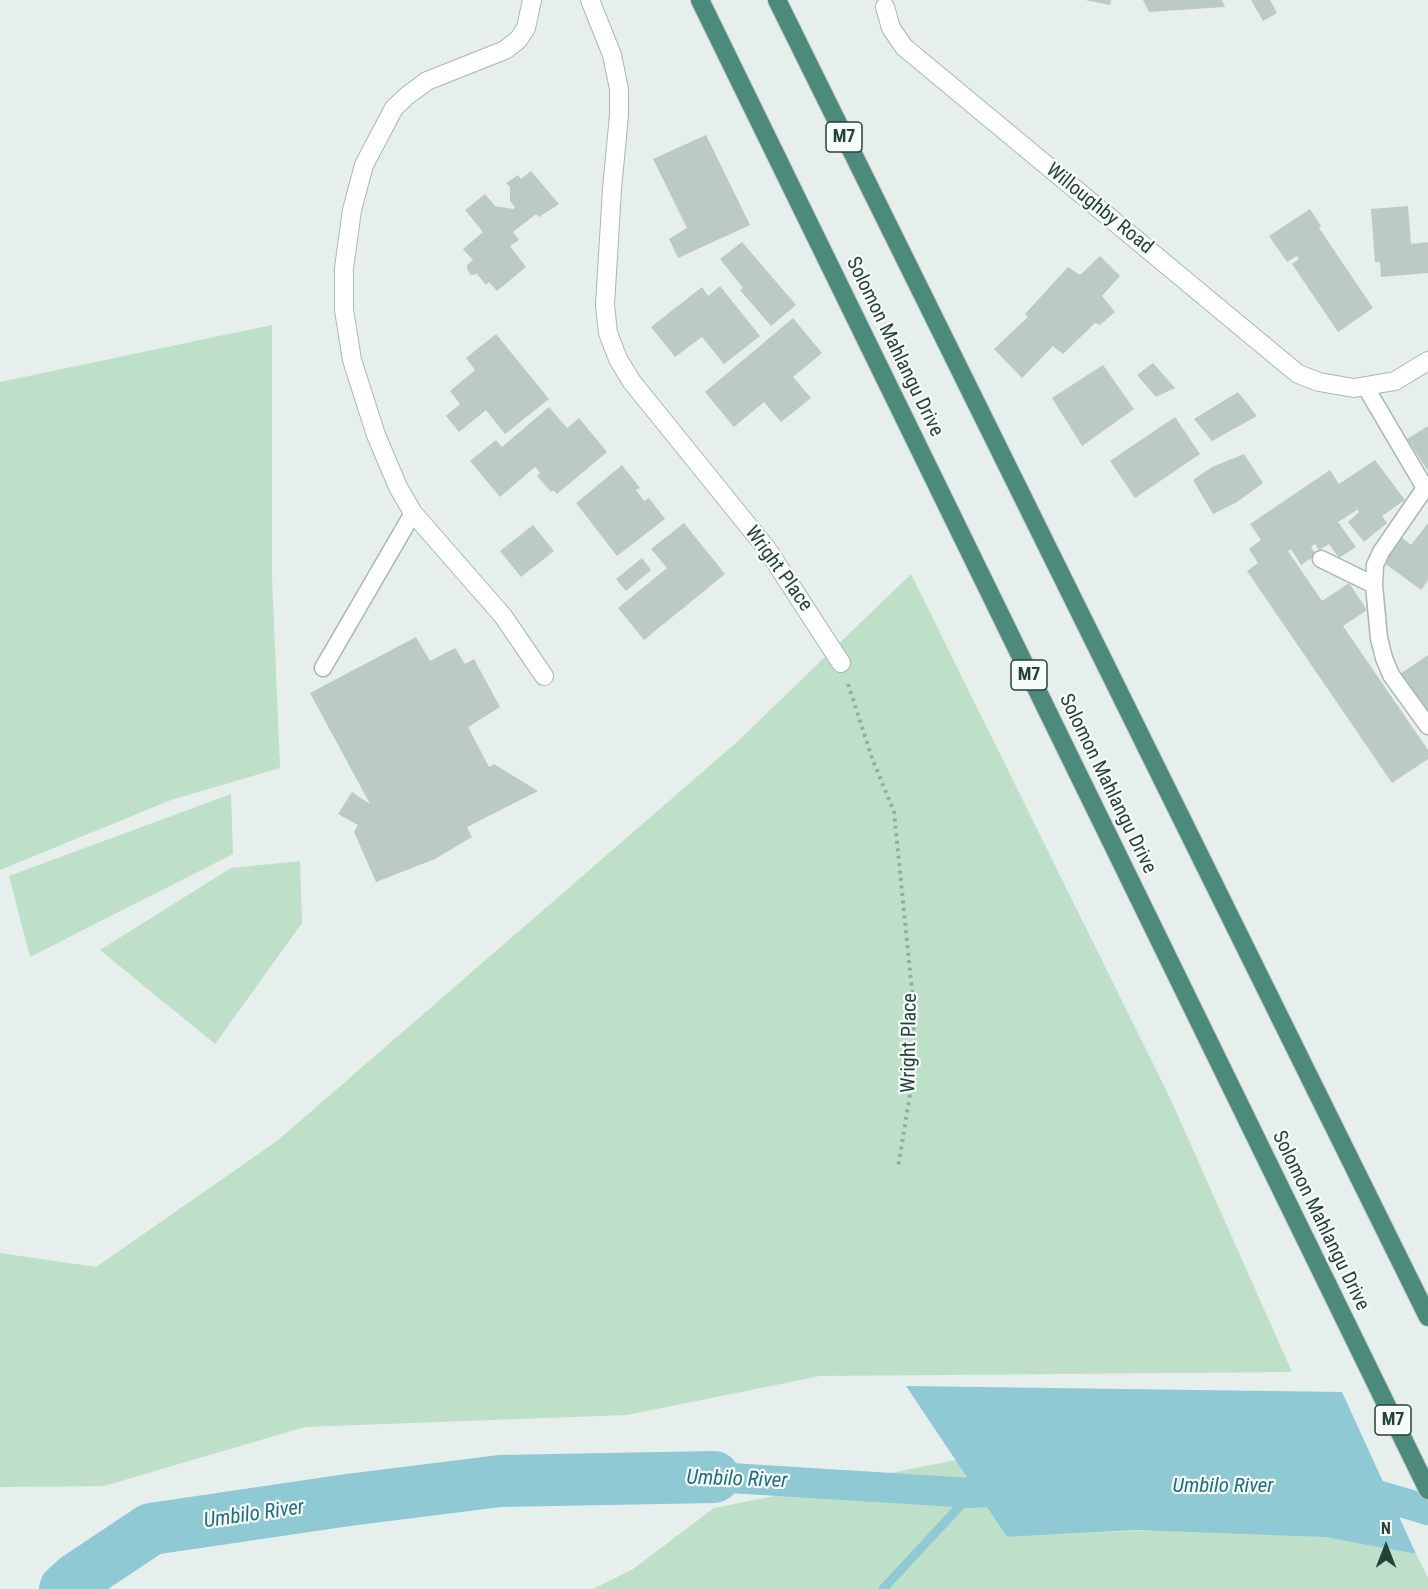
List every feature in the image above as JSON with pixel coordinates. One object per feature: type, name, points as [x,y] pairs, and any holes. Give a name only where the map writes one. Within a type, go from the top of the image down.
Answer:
[{"type":"highway","name":"Solomon Mahlangu Drive","points":[[700,0],[1428,1490]]},
{"type":"highway","name":"M7","points":[[777,0],[1428,1317]]},
{"type":"street","points":[[532,0],[526,28],[512,45],[479,62],[428,81],[394,108],[364,165],[352,210],[344,268],[344,310],[352,360],[376,435],[398,487],[413,513],[503,616],[544,676]]},
{"type":"street","name":"Wright Place","points":[[590,0],[603,27],[619,89],[605,305],[608,333],[618,358],[632,382],[767,549],[842,663]]},
{"type":"street","name":"Willoughby Road","points":[[881,2],[891,28],[904,47],[1298,374],[1319,382],[1359,387],[1395,381],[1428,361]]},
{"type":"lane","points":[[1359,387],[1427,487],[1381,552],[1375,565],[1374,585],[1379,638],[1384,658],[1391,675],[1428,726]]},
{"type":"lane","points":[[323,668],[413,513]]},
{"type":"lane","points":[[1321,559],[1374,585]]},
{"type":"path","name":"Wright Place","points":[[842,663],[872,758],[894,812],[914,1011],[912,1082],[898,1168]]},
{"type":"green space","points":[[272,325],[272,576],[280,768],[171,800],[0,870],[0,382]]},
{"type":"green space","points":[[911,574],[1170,1098],[1292,1372],[820,1376],[627,1415],[305,1427],[104,1486],[0,1487],[0,1253],[96,1267],[277,1141],[737,742]]},
{"type":"green space","points":[[231,794],[233,854],[30,957],[9,876]]},
{"type":"green space","points":[[300,861],[302,923],[215,1044],[100,950],[231,868]]},
{"type":"green space","points":[[956,1460],[1007,1537],[1191,1528],[1324,1537],[1416,1554],[1428,1578],[1428,1589],[593,1589],[633,1569],[714,1508]]},
{"type":"water","points":[[906,1386],[1342,1392],[1416,1554],[1324,1537],[1138,1530],[1007,1537]]},
{"type":"building","points":[[1085,0],[1111,0],[1110,5]]},
{"type":"building","points":[[1143,0],[1222,0],[1225,7],[1149,12]]},
{"type":"building","points":[[1251,0],[1270,0],[1277,13],[1263,21]]},
{"type":"building","points":[[706,135],[750,225],[678,258],[669,239],[687,228],[653,159]]},
{"type":"building","points":[[531,171],[559,204],[539,217],[536,214],[513,232],[519,240],[510,246],[526,267],[497,291],[489,282],[486,285],[477,274],[471,275],[467,269],[467,265],[473,260],[463,249],[483,232],[465,210],[485,194],[495,206],[513,209],[515,207],[510,201],[510,187],[506,183],[518,175],[521,179]]},
{"type":"building","points":[[1408,206],[1411,244],[1428,242],[1428,273],[1381,277],[1380,262],[1375,262],[1371,209]]},
{"type":"building","points":[[1310,209],[1321,226],[1319,228],[1373,308],[1338,332],[1292,264],[1299,259],[1297,256],[1287,262],[1269,236]]},
{"type":"building","points":[[742,242],[796,305],[771,326],[740,290],[743,288],[720,259]]},
{"type":"building","points":[[1100,256],[1120,276],[1102,296],[1115,312],[1100,325],[1095,323],[1063,354],[1053,346],[1022,378],[994,349],[1028,317],[1025,314],[1068,267],[1080,275]]},
{"type":"building","points":[[720,286],[760,336],[724,364],[702,337],[675,357],[651,327],[702,287],[708,296]]},
{"type":"building","points":[[793,318],[822,353],[793,377],[811,398],[781,422],[764,402],[734,427],[705,392]]},
{"type":"building","points":[[496,334],[549,399],[505,434],[486,410],[459,432],[446,416],[460,404],[450,391],[475,370],[466,358]]},
{"type":"building","points":[[1153,363],[1175,388],[1156,397],[1137,375]]},
{"type":"building","points":[[1103,365],[1134,409],[1082,446],[1052,398]]},
{"type":"building","points":[[1238,392],[1257,416],[1212,441],[1194,419]]},
{"type":"building","points":[[549,407],[567,428],[579,418],[607,452],[557,494],[553,490],[551,492],[537,476],[540,473],[535,467],[500,497],[470,461],[496,440],[502,447]]},
{"type":"building","points":[[1175,417],[1200,454],[1135,498],[1110,461]]},
{"type":"building","points":[[1428,426],[1428,471],[1407,439]]},
{"type":"building","points":[[1244,454],[1263,483],[1237,502],[1213,514],[1193,480],[1212,467]]},
{"type":"building","points":[[1375,460],[1405,500],[1382,516],[1387,523],[1364,542],[1348,522],[1359,512],[1352,502],[1357,510],[1338,522],[1356,547],[1339,558],[1329,544],[1319,550],[1315,544],[1311,547],[1316,555],[1301,565],[1291,549],[1288,551],[1322,601],[1349,583],[1367,610],[1343,626],[1428,750],[1428,759],[1392,783],[1247,571],[1258,563],[1249,549],[1261,540],[1250,524],[1330,470],[1339,484]]},
{"type":"building","points":[[622,465],[640,488],[636,490],[644,501],[649,498],[665,519],[617,556],[576,503]]},
{"type":"building","points":[[684,523],[725,574],[644,640],[618,608],[667,568],[651,549]]},
{"type":"building","points":[[1428,523],[1428,580],[1421,590],[1383,562],[1402,538],[1411,545]]},
{"type":"building","points":[[533,525],[554,551],[521,577],[500,551]]},
{"type":"building","points":[[642,558],[651,570],[626,591],[616,579]]},
{"type":"building","points":[[416,637],[430,661],[455,648],[465,664],[474,659],[500,707],[468,727],[489,767],[494,764],[538,791],[467,827],[472,837],[435,859],[376,882],[354,832],[358,825],[338,814],[352,792],[370,804],[310,693]]},
{"type":"building","points":[[1428,655],[1428,714],[1400,674]]},
{"type":"waterway","name":"Umbilo River","points":[[714,1477],[972,1493],[1017,1490]]},
{"type":"waterway","name":"Umbilo River","points":[[65,1589],[76,1579],[151,1529],[348,1500],[500,1481],[714,1477]]},
{"type":"waterway","name":"Umbilo River","points":[[1353,1488],[1428,1510]]},
{"type":"waterway","points":[[883,1589],[972,1493]]}]
